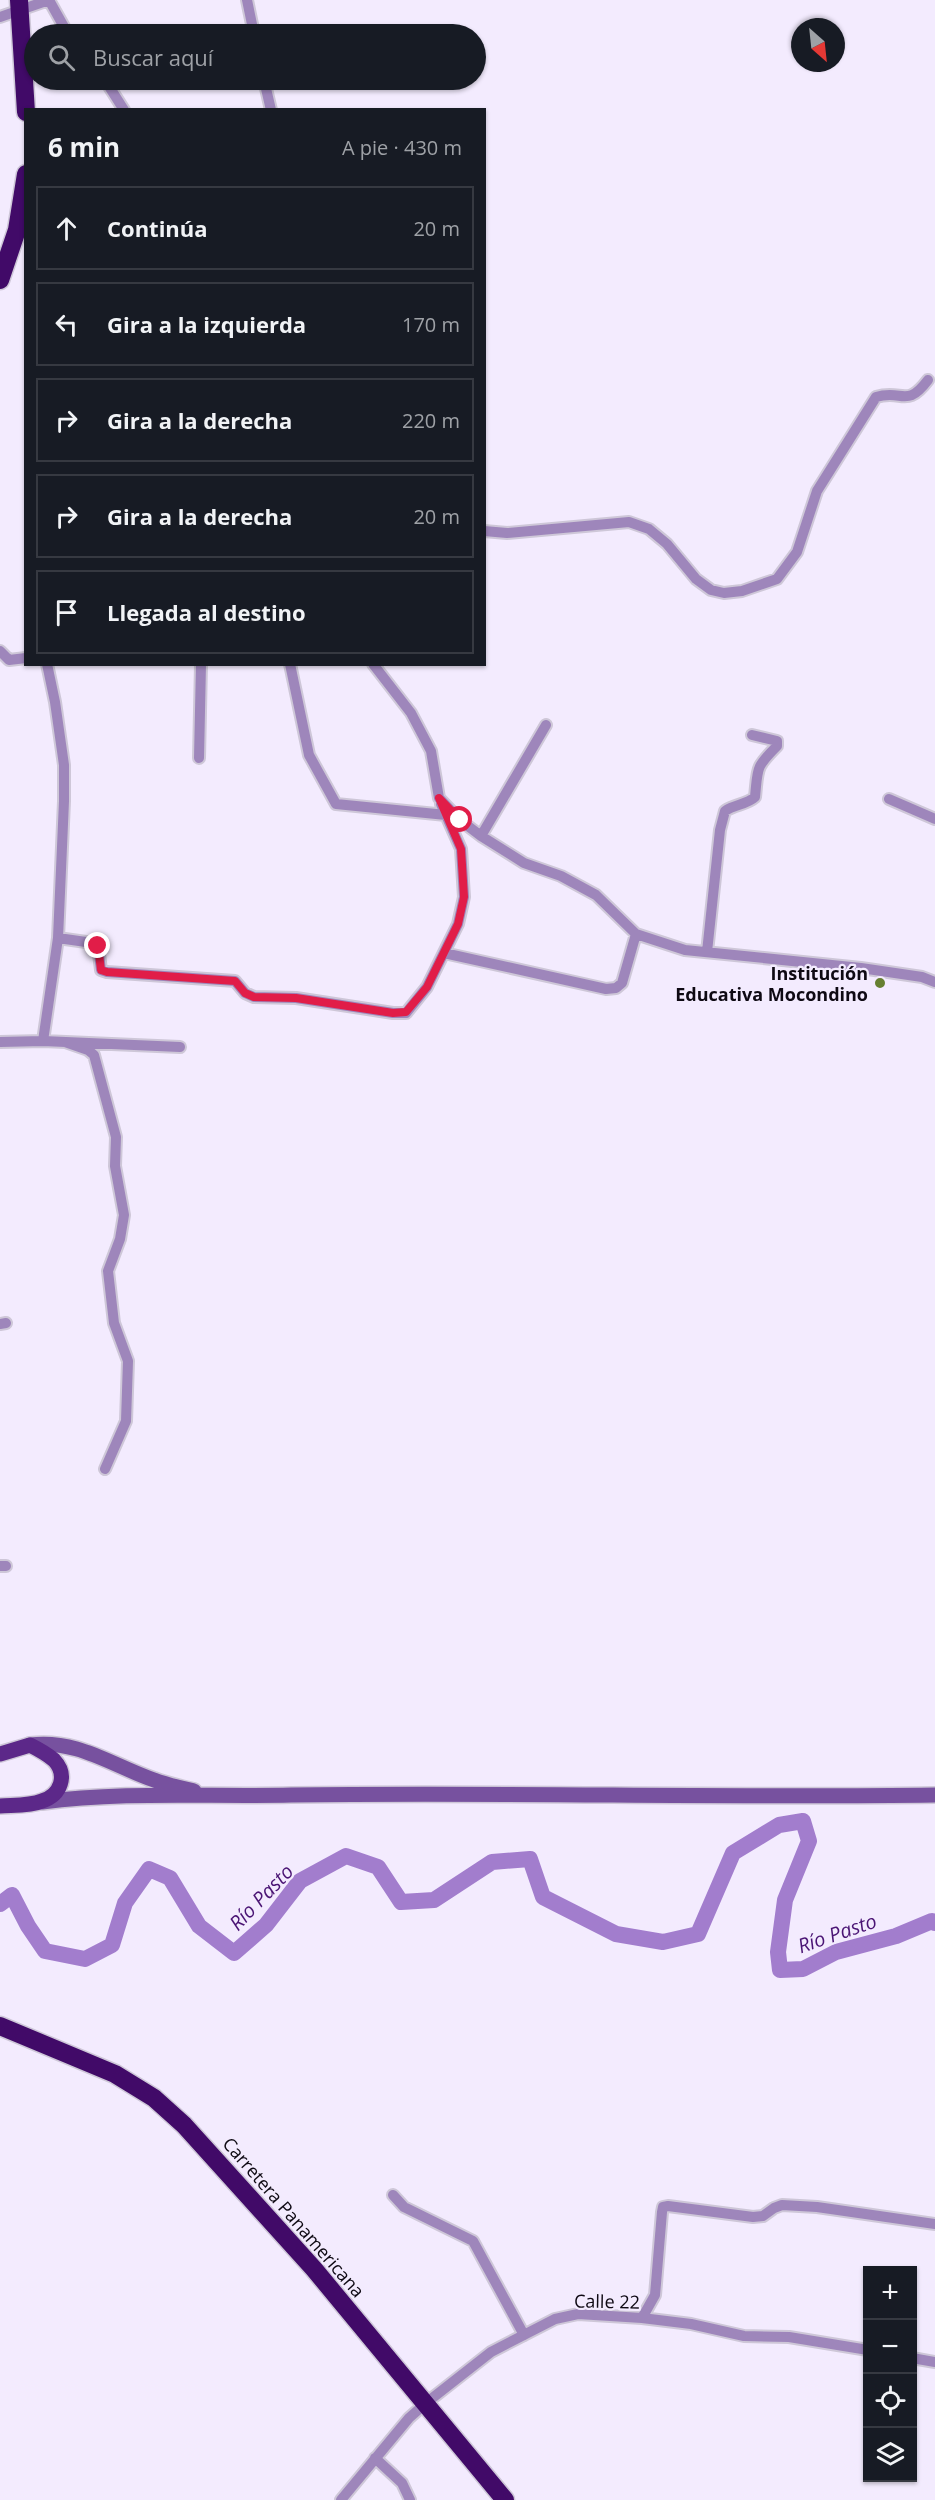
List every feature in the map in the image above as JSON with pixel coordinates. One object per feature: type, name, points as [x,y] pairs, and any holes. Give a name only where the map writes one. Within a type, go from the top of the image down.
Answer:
[{"type":"highway","points":[[19,5],[24,81]]},
{"type":"highway","points":[[25,90],[26,108]]},
{"type":"highway","points":[[0,280],[17,230],[24,186]]},
{"type":"highway","name":"Carretera Panamericana","points":[[0,2026],[115,2074],[154,2098],[169,2111],[314,2269],[505,2500]]},
{"type":"main road","points":[[0,1755],[30,1745],[47,1743],[71,1745],[92,1752],[155,1781],[214,1797]]},
{"type":"main road","points":[[30,1745],[55,1762],[62,1773],[61,1786],[54,1795],[42,1802]]},
{"type":"main road","points":[[0,1806],[89,1796],[402,1794],[795,1797],[935,1795]]},
{"type":"street","points":[[0,17],[19,5],[49,0],[62,24]]},
{"type":"street","points":[[247,0],[252,24]]},
{"type":"street","points":[[111,90],[123,108]]},
{"type":"street","points":[[266,90],[271,108]]},
{"type":"street","points":[[486,531],[507,533],[629,522],[649,529],[667,544],[696,579],[711,590],[724,593],[742,591],[777,579],[796,552],[817,491],[876,397],[883,395],[912,396],[917,394],[928,380]]},
{"type":"street","points":[[0,651],[9,660],[24,658]]},
{"type":"street","points":[[43,1041],[57,938],[64,765],[47,666]]},
{"type":"street","points":[[199,758],[201,666]]},
{"type":"street","points":[[290,666],[309,755],[336,804],[446,815]]},
{"type":"street","points":[[57,938],[93,943],[98,946],[101,970],[107,972],[235,981],[245,993],[254,997],[296,998],[393,1013],[406,1012],[427,987],[458,924],[464,897],[461,849],[439,798],[431,751],[411,713],[375,666]]},
{"type":"street","points":[[482,836],[546,725]]},
{"type":"street","points":[[707,952],[720,830],[725,811],[750,802],[755,797],[755,778],[758,767],[777,746],[777,741],[752,735]]},
{"type":"street","points":[[439,798],[460,820],[524,863],[561,876],[596,895],[636,934],[685,950],[861,968],[922,977],[935,982]]},
{"type":"street","points":[[889,799],[935,819]]},
{"type":"street","points":[[444,953],[606,989],[616,988],[622,983],[636,934]]},
{"type":"street","points":[[0,1042],[43,1041],[180,1047]]},
{"type":"street","points":[[64,1042],[88,1050],[94,1055],[117,1137],[116,1166],[124,1215],[120,1239],[108,1271],[114,1323],[128,1361],[126,1421],[105,1469]]},
{"type":"street","points":[[393,2195],[404,2207],[473,2241],[524,2335]]},
{"type":"street","points":[[642,2318],[655,2295],[663,2207],[753,2217],[763,2216],[782,2205],[817,2207],[935,2224]]},
{"type":"street","name":"Calle 22","points":[[340,2500],[409,2418],[426,2403],[491,2352],[555,2319],[578,2314],[642,2318],[691,2324],[744,2336],[789,2337],[863,2349]]},
{"type":"street","points":[[917,2359],[935,2362]]},
{"type":"street","points":[[375,2458],[402,2483],[410,2500]]},
{"type":"waterway","name":"Río Pasto","points":[[0,1904],[12,1895],[28,1926],[45,1951],[85,1959],[112,1945],[125,1903],[149,1869],[170,1878],[199,1926],[234,1953],[266,1925],[300,1881],[346,1856],[378,1867],[401,1902],[434,1900],[492,1862],[530,1859],[543,1897],[616,1934],[663,1942],[698,1934],[733,1853],[779,1825],[803,1821],[809,1841],[785,1900],[778,1952],[780,1970],[803,1969],[836,1952],[896,1936],[932,1921],[935,1923]]},
{"type":"place","name":"Institución Educativa Mocondino","points":[[880,983]]},
{"type":"route","points":[[98,946],[101,970],[107,972],[235,981],[245,993],[254,997],[296,998],[393,1013],[406,1012],[427,987],[458,924],[464,897],[461,849],[439,798],[460,820]]}]
